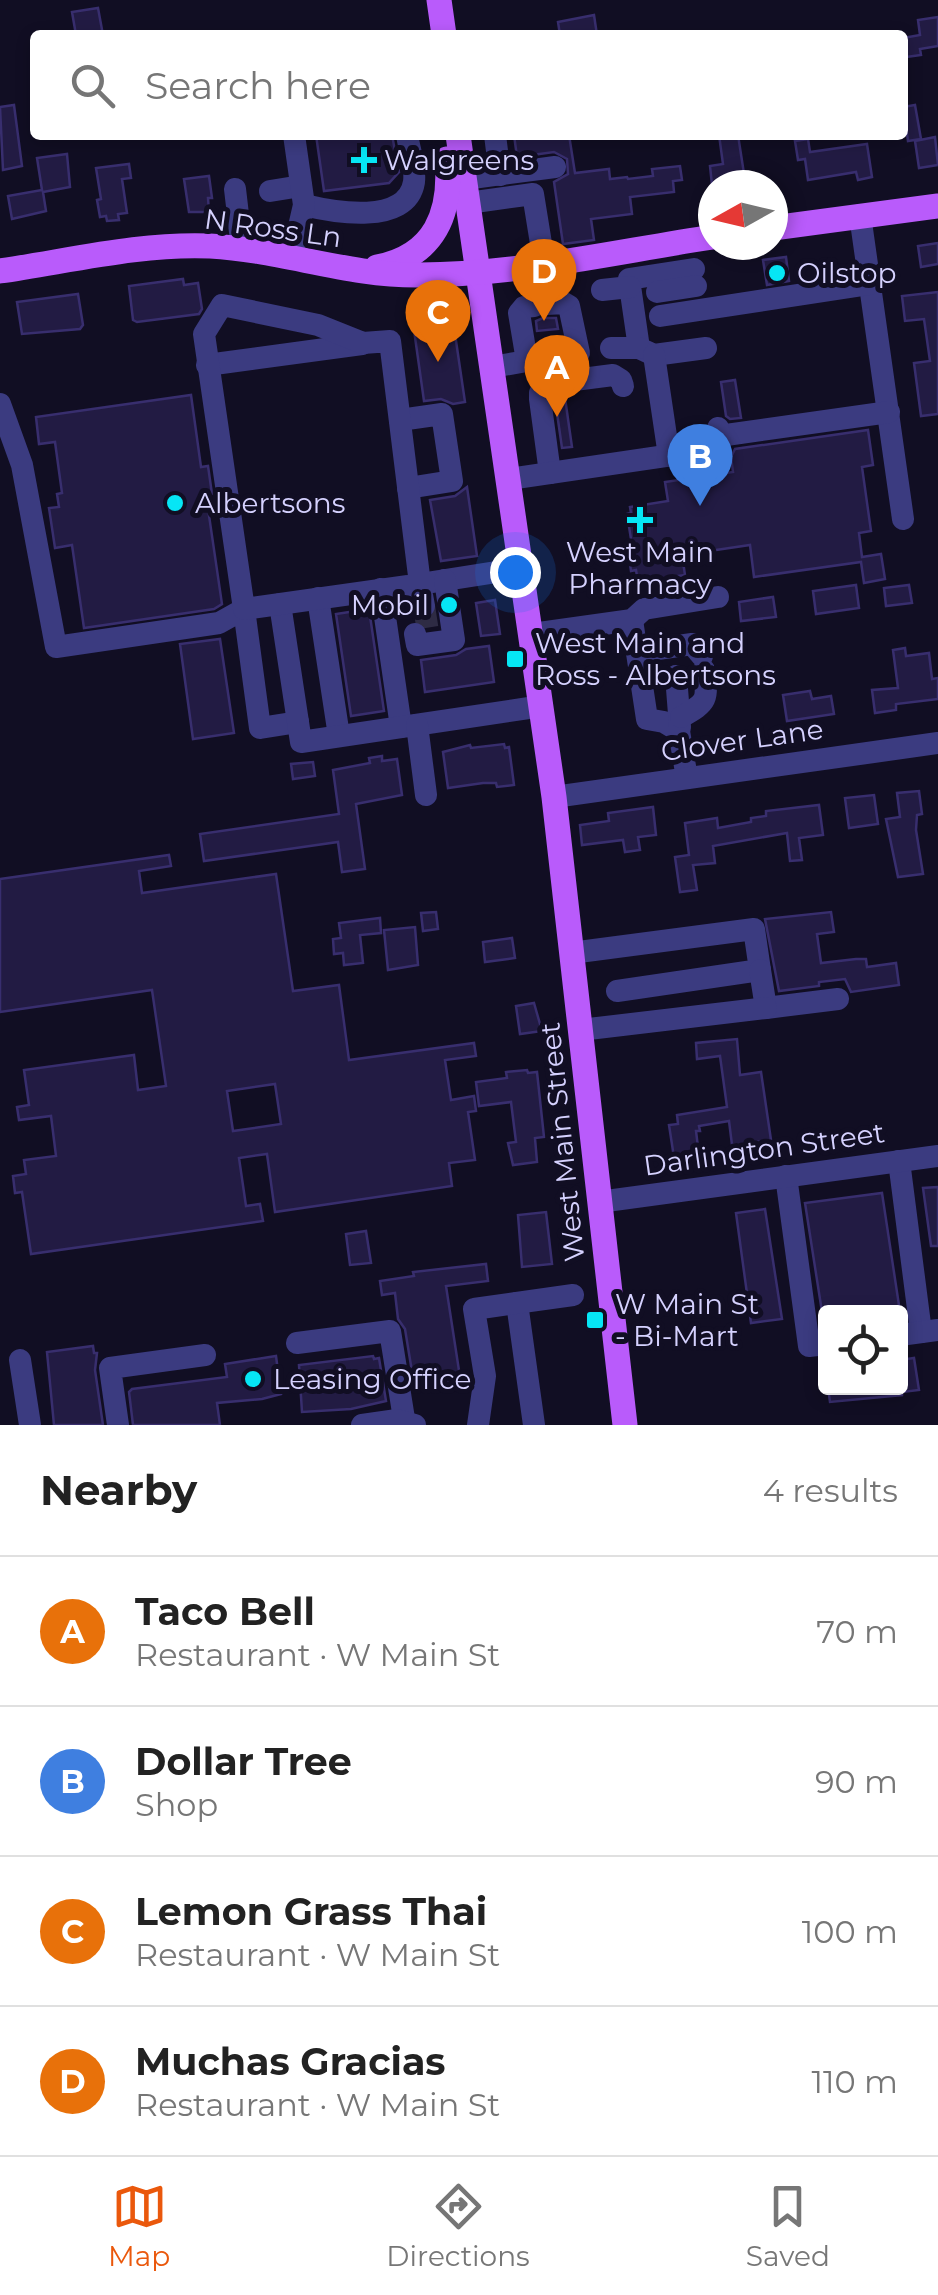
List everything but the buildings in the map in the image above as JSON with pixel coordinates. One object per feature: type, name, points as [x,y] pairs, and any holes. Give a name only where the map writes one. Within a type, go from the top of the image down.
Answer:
[{"type":"main road","points":[[439,0],[443,30]]},
{"type":"main road","points":[[352,270],[387,265],[406,257],[438,227],[450,188],[448,140]]},
{"type":"main road","points":[[459,140],[554,797]]},
{"type":"main road","points":[[788,226],[938,206]]},
{"type":"main road","name":"N Ross Ln","points":[[0,271],[159,248],[242,249],[374,274],[418,275],[478,272],[698,239]]},
{"type":"main road","name":"West Main Street","points":[[554,797],[625,1425]]},
{"type":"street","points":[[292,257],[302,196],[295,140]]},
{"type":"street","points":[[270,191],[302,196],[342,214],[392,209],[404,202],[414,182],[408,140]]},
{"type":"street","points":[[495,140],[500,174]]},
{"type":"street","points":[[467,191],[500,174],[555,167]]},
{"type":"street","points":[[236,189],[242,249]]},
{"type":"street","points":[[467,191],[533,194],[544,262]]},
{"type":"street","points":[[860,215],[904,519]]},
{"type":"street","points":[[697,288],[699,260]]},
{"type":"street","points":[[669,456],[646,352],[642,303],[628,279],[697,288],[870,284]]},
{"type":"street","points":[[602,290],[642,303],[697,288]]},
{"type":"street","points":[[492,366],[527,361],[518,313],[524,307],[564,303],[569,306],[579,353]]},
{"type":"street","points":[[298,722],[260,728],[204,334],[222,305],[318,326],[363,344]]},
{"type":"street","points":[[207,366],[390,341],[416,595]]},
{"type":"street","points":[[611,348],[646,352],[706,348]]},
{"type":"street","points":[[550,473],[540,392],[551,383],[613,376],[627,386],[591,391]]},
{"type":"street","points":[[0,404],[22,465],[56,648],[220,623],[244,610],[318,598],[381,589],[416,595],[445,580],[522,568]]},
{"type":"street","points":[[509,479],[720,448],[718,432],[889,412]]},
{"type":"street","points":[[400,420],[442,414],[452,480],[408,488]]},
{"type":"street","points":[[424,636],[454,640],[445,580]]},
{"type":"street","points":[[381,589],[426,795]]},
{"type":"street","points":[[533,645],[632,620],[644,609],[718,597]]},
{"type":"street","points":[[318,598],[339,736]]},
{"type":"street","points":[[280,604],[301,742],[542,706]]},
{"type":"street","points":[[632,620],[647,719],[680,724],[702,705],[707,693],[703,663],[692,644],[674,661]]},
{"type":"street","points":[[637,652],[674,661]]},
{"type":"street","points":[[674,661],[688,778]]},
{"type":"street","name":"Clover Lane","points":[[554,797],[938,742]]},
{"type":"street","points":[[572,953],[754,929],[766,1008]]},
{"type":"street","points":[[611,948],[621,1025]]},
{"type":"street","points":[[617,991],[760,970]]},
{"type":"street","points":[[580,1030],[838,1000]]},
{"type":"street","name":"Darlington Street","points":[[598,1202],[938,1156]]},
{"type":"street","points":[[899,1161],[920,1332]]},
{"type":"street","points":[[786,1176],[817,1345]]},
{"type":"street","points":[[478,1425],[485,1376],[474,1309],[573,1295]]},
{"type":"street","points":[[516,1303],[534,1425]]},
{"type":"street","points":[[297,1344],[390,1331],[408,1424]]},
{"type":"street","points":[[118,1425],[110,1368],[205,1354]]},
{"type":"street","points":[[20,1360],[30,1425]]},
{"type":"street","points":[[362,1425],[398,1420],[408,1424]]},
{"type":"tunnel","points":[[424,606],[428,632]]},
{"type":"place","name":"Walgreens","points":[[364,160]]},
{"type":"place","name":"Oilstop","points":[[777,273]]},
{"type":"place","name":"Muchas Gracias","points":[[544,321]]},
{"type":"place","name":"Lemon Grass Thai","points":[[438,362]]},
{"type":"place","name":"Taco Bell","points":[[557,417]]},
{"type":"place","name":"Albertsons","points":[[175,503]]},
{"type":"place","name":"Dollar Tree","points":[[700,506]]},
{"type":"place","name":"West Main Pharmacy","points":[[640,520]]},
{"type":"place","name":"Mobil","points":[[449,605]]},
{"type":"place","name":"West Main and Ross - Albertsons","points":[[515,659]]},
{"type":"place","name":"W Main St - Bi-Mart","points":[[595,1320]]},
{"type":"place","name":"Leasing Office","points":[[253,1379]]}]
